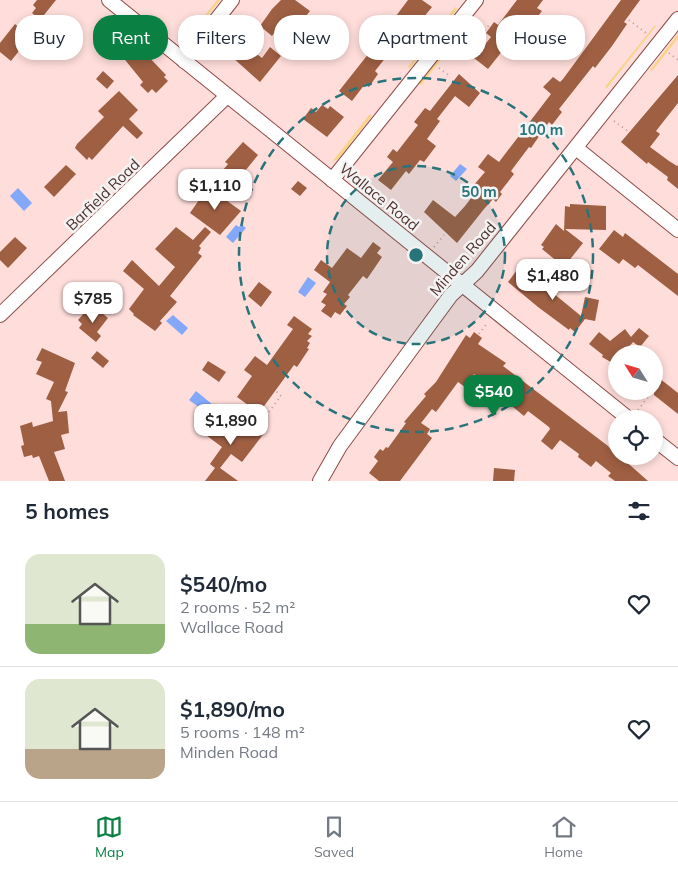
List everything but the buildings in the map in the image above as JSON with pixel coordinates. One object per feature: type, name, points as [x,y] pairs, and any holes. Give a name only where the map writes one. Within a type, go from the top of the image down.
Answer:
[{"type":"street","name":"Wallace Road","points":[[109,0],[461,284],[626,410]]},
{"type":"street","points":[[184,61],[232,0]]},
{"type":"street","points":[[332,180],[476,0]]},
{"type":"street","name":"Minden Road","points":[[320,481],[340,446],[451,295],[477,271],[678,19]]},
{"type":"street","name":"Barfield Road","points":[[0,315],[227,96]]},
{"type":"street","points":[[576,148],[678,230]]},
{"type":"street","points":[[663,446],[678,458]]},
{"type":"path","points":[[629,20],[646,33]]},
{"type":"path","points":[[486,30],[489,25]]},
{"type":"path","points":[[669,53],[678,60]]},
{"type":"path","points":[[438,66],[451,76]]},
{"type":"path","points":[[614,121],[629,132]]},
{"type":"path","points":[[434,247],[444,235]]},
{"type":"path","points":[[479,334],[488,321]]},
{"type":"path","points":[[266,416],[280,396],[275,390]]},
{"type":"path","points":[[637,410],[646,400]]},
{"type":"shaded area","points":[[217,0],[220,0],[208,15],[205,15]]},
{"type":"shaded area","points":[[455,7],[457,9],[452,15],[449,15]]},
{"type":"shaded area","points":[[655,25],[607,88],[605,87]]},
{"type":"shaded area","points":[[678,34],[678,38],[652,71],[650,70]]},
{"type":"shaded area","points":[[413,60],[416,60],[410,68],[408,67]]},
{"type":"shaded area","points":[[438,60],[441,60],[421,85],[419,84]]},
{"type":"shaded area","points":[[370,114],[372,116],[338,159],[332,162]]},
{"type":"water","points":[[460,164],[467,169],[456,181],[450,176]]},
{"type":"water","points":[[18,188],[32,203],[24,211],[10,196]]},
{"type":"water","points":[[241,224],[246,228],[233,243],[226,237],[236,225],[239,227]]},
{"type":"water","points":[[308,277],[316,283],[305,297],[298,292]]},
{"type":"water","points":[[173,315],[188,328],[182,335],[166,321]]},
{"type":"water","points":[[196,391],[213,405],[207,413],[189,400]]}]
